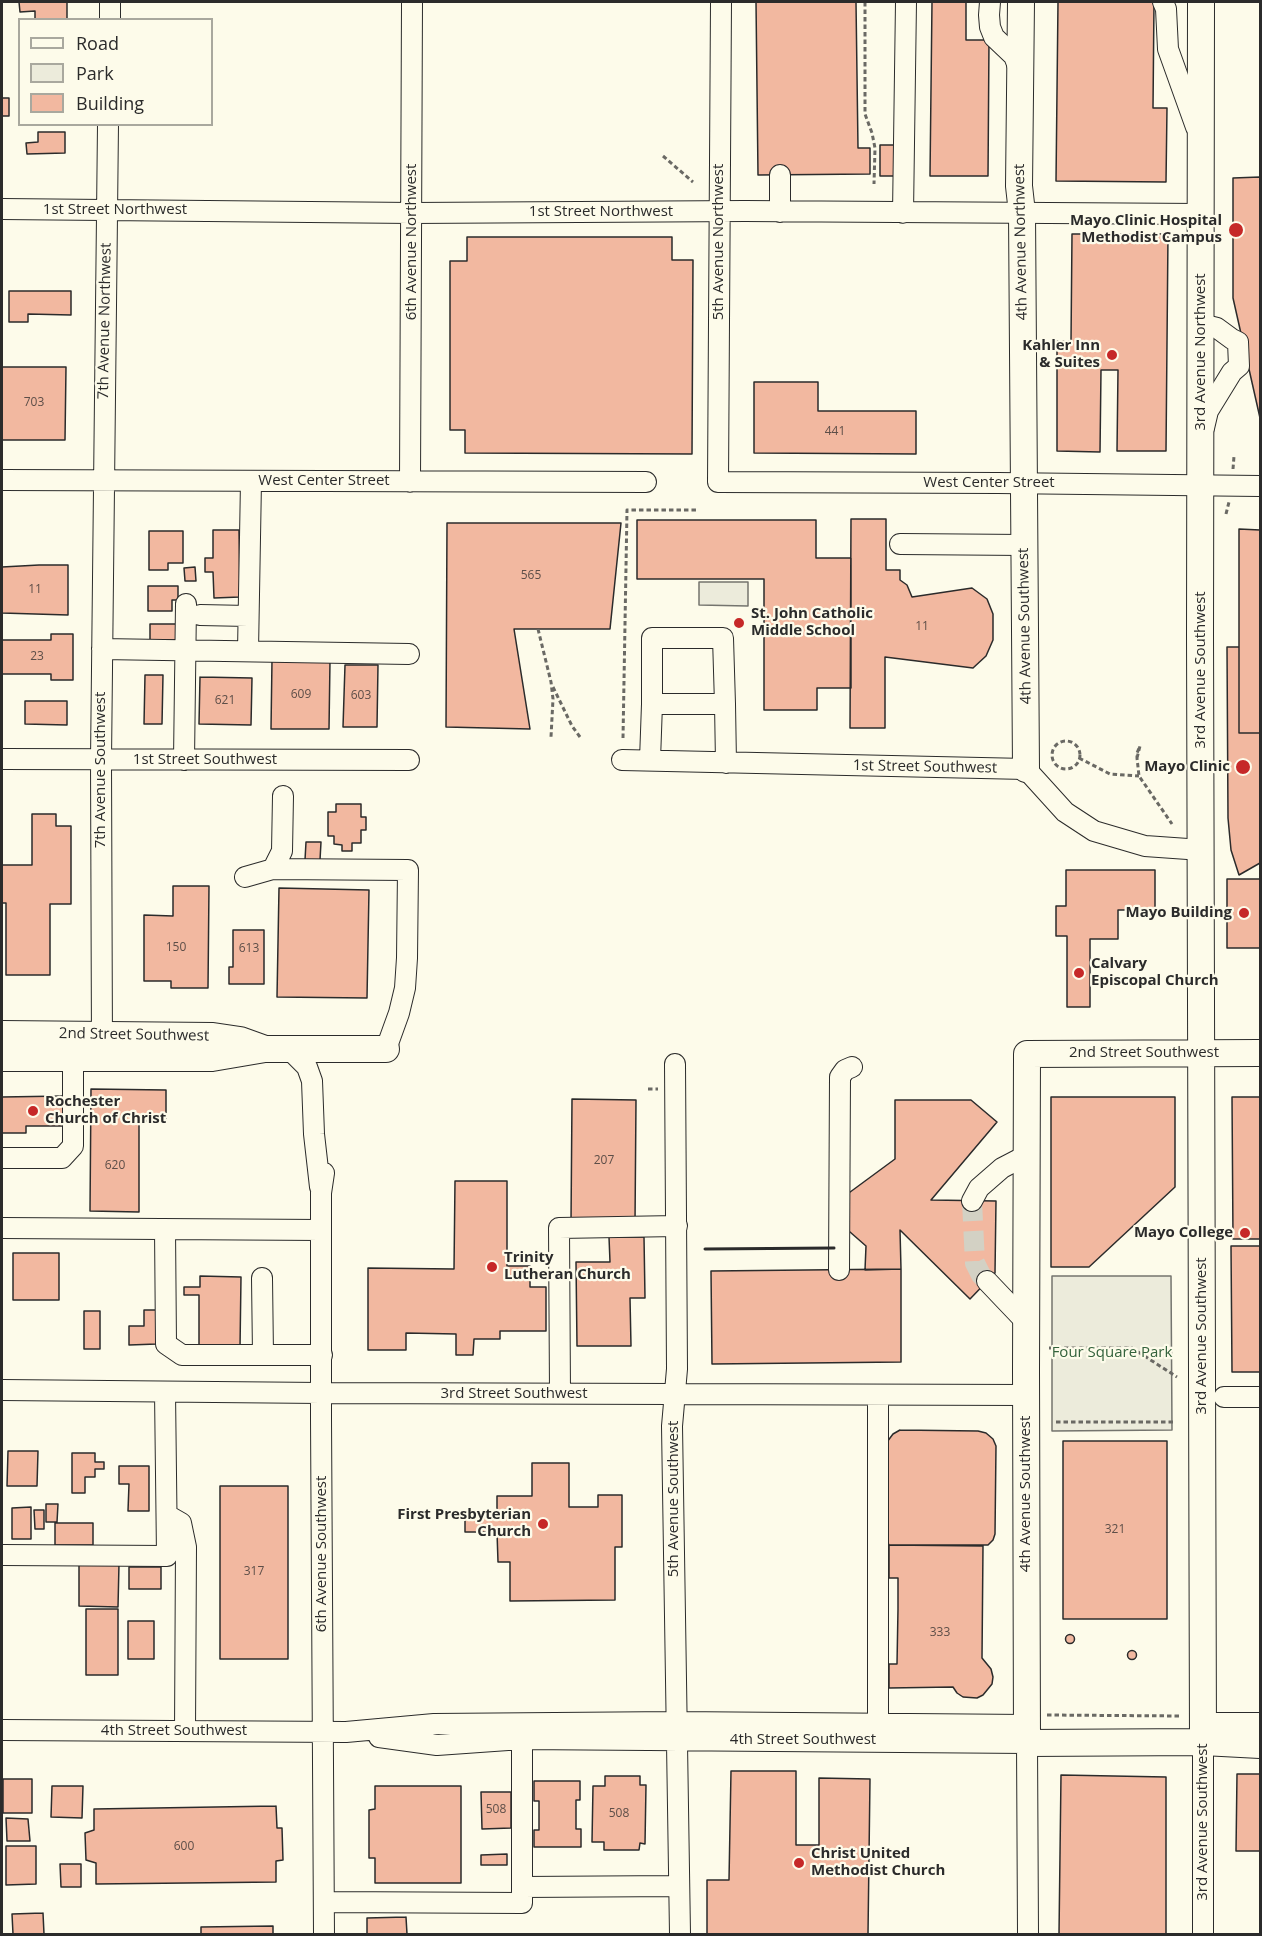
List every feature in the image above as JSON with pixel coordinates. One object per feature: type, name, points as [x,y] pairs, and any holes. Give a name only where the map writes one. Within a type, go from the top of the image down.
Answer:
[{"type":"main road","name":"4th Avenue Northwest","points":[[1021,2],[1022,77],[1019,186],[1023,213],[1023,483]]},
{"type":"main road","name":"3rd Avenue Northwest","points":[[1201,486],[1202,2]]},
{"type":"main road","name":"4th Avenue Southwest","points":[[1023,483],[1026,769]]},
{"type":"main road","name":"3rd Avenue Southwest","points":[[1201,486],[1202,1734]]},
{"type":"main road","name":"2nd Street Southwest","points":[[2,1034],[102,1047],[213,1036],[277,1049],[386,1049]]},
{"type":"main road","name":"2nd Street Southwest","points":[[2,1058],[73,1058],[102,1047]]},
{"type":"main road","name":"2nd Street Southwest","points":[[1027,1054],[1260,1053]]},
{"type":"main road","name":"4th Avenue Southwest","points":[[1027,1054],[1027,1734]]},
{"type":"main road","name":"4th Street Southwest","points":[[1027,1734],[1202,1734],[1260,1726]]},
{"type":"main road","name":"4th Street Southwest","points":[[1202,1734],[1260,1745]]},
{"type":"street","points":[[110,2],[110,18]]},
{"type":"street","name":"6th Avenue Northwest","points":[[410,482],[412,2]]},
{"type":"street","name":"5th Avenue Northwest","points":[[718,482],[721,2]]},
{"type":"street","points":[[903,213],[906,2]]},
{"type":"street","points":[[990,2],[989,15],[994,37],[1014,56],[1022,77]]},
{"type":"street","points":[[1163,2],[1166,9],[1168,48],[1201,144]]},
{"type":"street","name":"7th Avenue Northwest","points":[[103,481],[108,126]]},
{"type":"street","points":[[780,175],[780,212]]},
{"type":"street","name":"1st Street Northwest","points":[[2,209],[412,213],[719,211],[1201,214]]},
{"type":"street","points":[[1201,324],[1218,328],[1238,342],[1239,366],[1232,372],[1208,411],[1201,442]]},
{"type":"street","name":"West Center Street","points":[[2,480],[646,482]]},
{"type":"street","name":"7th Avenue Southwest","points":[[102,1047],[103,481]]},
{"type":"street","points":[[248,651],[250,481]]},
{"type":"street","name":"West Center Street","points":[[718,482],[1260,486]]},
{"type":"street","points":[[900,543],[1024,545]]},
{"type":"street","points":[[184,760],[186,651],[194,609],[248,616]]},
{"type":"street","points":[[650,760],[652,638],[723,638],[726,763]]},
{"type":"street","points":[[102,649],[409,654]]},
{"type":"street","points":[[652,704],[726,704]]},
{"type":"street","name":"1st Street Southwest","points":[[2,759],[409,760]]},
{"type":"street","name":"1st Street Southwest","points":[[622,760],[1026,769]]},
{"type":"street","points":[[1026,769],[1065,812],[1094,831],[1145,846],[1202,850]]},
{"type":"street","points":[[273,869],[282,850],[283,796]]},
{"type":"street","points":[[245,877],[273,869],[408,870],[405,988],[386,1049]]},
{"type":"street","points":[[277,1049],[307,1067],[312,1081],[314,1134],[321,1193]]},
{"type":"street","points":[[2,1158],[62,1158],[73,1146],[73,1058]]},
{"type":"street","name":"5th Avenue Southwest","points":[[675,1064],[677,1370],[672,1426],[680,1935]]},
{"type":"street","points":[[839,1270],[840,1077],[844,1070],[852,1067]]},
{"type":"street","points":[[972,1201],[979,1188],[1002,1168],[1027,1155]]},
{"type":"street","name":"6th Avenue Southwest","points":[[324,1173],[321,1193],[324,1935]]},
{"type":"street","points":[[560,1393],[559,1228],[677,1226]]},
{"type":"street","points":[[2,1228],[321,1230]]},
{"type":"street","points":[[165,1229],[166,1344],[182,1355],[322,1355]]},
{"type":"street","points":[[262,1278],[263,1355]]},
{"type":"street","points":[[987,1281],[1027,1323]]},
{"type":"street","name":"3rd Street Southwest","points":[[2,1390],[1026,1395]]},
{"type":"street","points":[[2,1556],[167,1556],[165,1392]]},
{"type":"street","points":[[878,1395],[878,1724]]},
{"type":"street","points":[[1224,1397],[1260,1397]]},
{"type":"street","points":[[167,1515],[181,1523],[186,1547],[185,1731]]},
{"type":"street","name":"4th Street Southwest","points":[[2,1730],[346,1732],[434,1724],[677,1731],[1027,1734]]},
{"type":"street","name":"4th Street Southwest","points":[[346,1732],[437,1745],[677,1731],[878,1724],[1027,1734]]},
{"type":"street","name":"4th Avenue Southwest","points":[[1027,1734],[1028,1935]]},
{"type":"street","name":"3rd Avenue Southwest","points":[[1202,1734],[1203,1935]]},
{"type":"street","points":[[324,1902],[522,1903],[522,1739]]},
{"type":"street","points":[[522,1887],[679,1886]]},
{"type":"path","points":[[866,2],[866,114],[875,148],[874,184]]},
{"type":"path","points":[[663,156],[693,182]]},
{"type":"path","points":[[623,738],[627,510],[698,510]]},
{"type":"path","points":[[538,629],[551,682],[553,699],[551,737]]},
{"type":"path","points":[[551,682],[572,726],[580,737]]},
{"type":"path","points":[[1060,742],[1071,742],[1078,749],[1079,758],[1070,768],[1062,768],[1054,763],[1052,753],[1060,742]]},
{"type":"path","points":[[1079,758],[1110,774],[1139,776]]},
{"type":"path","points":[[1137,758],[1139,776],[1172,824]]},
{"type":"path","points":[[1049,1348],[1132,1348],[1177,1377]]},
{"type":"path","points":[[1056,1422],[1176,1422]]},
{"type":"green space","points":[[699,582],[748,582],[748,606],[699,605]]},
{"type":"green space","name":"Four Square Park","points":[[1052,1276],[1171,1276],[1172,1430],[1052,1431]]},
{"type":"building","points":[[19,2],[67,2],[67,18],[35,18],[35,11],[20,12]]},
{"type":"building","points":[[756,2],[856,2],[858,148],[870,148],[870,174],[758,175]]},
{"type":"building","points":[[932,2],[966,2],[966,40],[989,40],[988,176],[930,176]]},
{"type":"building","points":[[1058,2],[1154,2],[1153,108],[1167,108],[1166,182],[1056,181]]},
{"type":"building","points":[[2,98],[9,98],[9,116],[2,116]]},
{"type":"building","points":[[38,132],[65,132],[65,153],[27,154],[26,143],[38,142]]},
{"type":"building","points":[[880,145],[898,145],[898,176],[880,176]]},
{"type":"building","points":[[1260,177],[1260,418],[1233,298],[1233,178]]},
{"type":"building","name":"Kahler Inn & Suites","points":[[1072,234],[1168,234],[1166,451],[1117,451],[1118,370],[1101,370],[1100,452],[1057,451],[1057,341],[1071,341]]},
{"type":"building","points":[[467,237],[672,237],[672,260],[693,260],[692,454],[465,453],[465,430],[450,430],[450,261],[467,261]]},
{"type":"building","points":[[9,291],[71,291],[71,315],[28,314],[28,322],[9,322]]},
{"type":"building","points":[[2,367],[66,367],[65,440],[2,440]]},
{"type":"building","points":[[754,382],[818,382],[818,411],[916,411],[916,454],[754,453]]},
{"type":"building","points":[[851,519],[886,519],[886,570],[900,570],[900,580],[907,585],[912,597],[972,588],[987,599],[993,614],[993,640],[986,656],[973,668],[885,657],[885,728],[850,728]]},
{"type":"building","points":[[637,520],[816,520],[816,558],[851,558],[851,688],[817,688],[817,710],[764,710],[764,579],[637,579]]},
{"type":"building","points":[[447,523],[621,523],[610,629],[514,629],[530,729],[446,727]]},
{"type":"building","points":[[1239,529],[1260,530],[1260,733],[1239,733]]},
{"type":"building","points":[[213,530],[239,530],[240,597],[214,598],[213,572],[205,572],[205,558],[213,558]]},
{"type":"building","points":[[149,531],[183,531],[183,563],[168,563],[168,570],[149,570]]},
{"type":"building","points":[[68,565],[68,615],[2,613],[2,567]]},
{"type":"building","points":[[195,567],[196,581],[185,581],[184,568]]},
{"type":"building","points":[[148,586],[178,586],[178,600],[172,600],[172,611],[148,611]]},
{"type":"building","points":[[150,624],[178,624],[178,640],[150,640]]},
{"type":"building","points":[[51,634],[73,634],[73,680],[51,680],[51,674],[2,674],[2,640],[51,640]]},
{"type":"building","points":[[1227,647],[1239,647],[1239,733],[1260,733],[1260,863],[1239,875],[1231,850],[1228,818]]},
{"type":"building","points":[[272,660],[330,661],[329,729],[271,729]]},
{"type":"building","points":[[345,665],[378,665],[377,727],[343,727]]},
{"type":"building","points":[[145,675],[163,675],[162,724],[144,724]]},
{"type":"building","points":[[200,677],[252,678],[251,725],[199,724]]},
{"type":"building","points":[[25,701],[67,701],[67,725],[25,724]]},
{"type":"building","points":[[336,804],[361,804],[361,817],[366,817],[366,830],[361,830],[361,843],[352,843],[352,851],[342,851],[342,845],[334,844],[334,836],[328,836],[328,812],[336,812]]},
{"type":"building","points":[[32,814],[56,814],[56,826],[71,826],[71,904],[50,904],[50,975],[6,975],[6,903],[2,903],[2,865],[32,865]]},
{"type":"building","points":[[306,842],[321,842],[320,860],[305,860]]},
{"type":"building","name":"Calvary Episcopal Church","points":[[1066,870],[1155,870],[1155,910],[1118,910],[1118,939],[1090,939],[1090,1007],[1067,1007],[1067,936],[1056,936],[1056,906],[1066,906]]},
{"type":"building","name":"Mayo Building","points":[[1227,879],[1260,879],[1260,948],[1227,948]]},
{"type":"building","points":[[173,886],[209,886],[208,988],[171,988],[171,981],[144,981],[144,915],[173,916]]},
{"type":"building","points":[[279,888],[369,890],[367,998],[277,997]]},
{"type":"building","points":[[233,930],[264,930],[264,984],[229,984],[229,967],[233,967]]},
{"type":"building","points":[[91,1089],[166,1090],[166,1121],[139,1121],[139,1212],[90,1211]]},
{"type":"building","name":"Rochester Church of Christ","points":[[64,1096],[64,1126],[26,1126],[26,1133],[2,1133],[2,1097]]},
{"type":"building","points":[[1051,1097],[1175,1097],[1175,1187],[1089,1267],[1051,1267]]},
{"type":"building","points":[[1232,1097],[1260,1097],[1260,1239],[1233,1239]]},
{"type":"building","points":[[572,1099],[636,1100],[635,1223],[571,1222]]},
{"type":"building","points":[[895,1100],[971,1100],[997,1122],[931,1200],[996,1201],[995,1273],[970,1299],[900,1230],[901,1269],[865,1270],[866,1246],[842,1225],[842,1198],[895,1159]]},
{"type":"building","name":"Trinity Lutheran Church","points":[[455,1181],[507,1181],[507,1266],[530,1266],[530,1287],[546,1287],[546,1331],[500,1331],[500,1339],[474,1339],[473,1355],[456,1355],[456,1334],[406,1333],[406,1350],[368,1350],[368,1268],[454,1269]]},
{"type":"building","points":[[609,1237],[644,1237],[645,1298],[630,1298],[631,1346],[577,1346],[576,1262],[610,1262]]},
{"type":"building","points":[[1231,1246],[1260,1246],[1260,1372],[1232,1372]]},
{"type":"building","points":[[13,1253],[59,1253],[59,1300],[13,1300]]},
{"type":"building","points":[[901,1269],[901,1362],[712,1364],[711,1271]]},
{"type":"building","points":[[200,1276],[241,1277],[240,1348],[199,1347],[199,1295],[184,1295],[184,1287],[200,1287]]},
{"type":"building","points":[[144,1310],[156,1310],[157,1344],[129,1345],[129,1326],[144,1326]]},
{"type":"building","points":[[84,1311],[100,1311],[100,1349],[84,1349]]},
{"type":"building","points":[[900,1430],[978,1431],[986,1433],[993,1439],[996,1446],[995,1534],[988,1545],[889,1545],[886,1538],[887,1442],[893,1434]]},
{"type":"building","points":[[1063,1441],[1167,1441],[1167,1619],[1063,1619]]},
{"type":"building","points":[[8,1451],[38,1451],[37,1486],[7,1486]]},
{"type":"building","points":[[72,1453],[95,1453],[95,1462],[104,1462],[104,1469],[95,1469],[95,1477],[85,1477],[85,1493],[72,1493]]},
{"type":"building","name":"First Presbyterian Church","points":[[532,1463],[569,1463],[569,1507],[598,1507],[598,1495],[622,1495],[622,1547],[615,1547],[615,1600],[510,1601],[510,1562],[498,1562],[497,1532],[465,1532],[465,1515],[497,1515],[497,1496],[532,1496]]},
{"type":"building","points":[[119,1466],[149,1466],[149,1511],[128,1511],[129,1484],[119,1484]]},
{"type":"building","points":[[220,1486],[288,1486],[288,1659],[220,1659]]},
{"type":"building","points":[[46,1504],[58,1504],[57,1522],[46,1522]]},
{"type":"building","points":[[31,1507],[31,1539],[12,1539],[12,1508]]},
{"type":"building","points":[[34,1510],[44,1510],[44,1529],[35,1529]]},
{"type":"building","points":[[55,1523],[93,1523],[93,1545],[55,1545]]},
{"type":"building","points":[[889,1545],[983,1546],[982,1658],[991,1669],[993,1677],[992,1684],[983,1695],[977,1698],[963,1697],[953,1687],[889,1688],[889,1664],[897,1664],[898,1578],[889,1578]]},
{"type":"building","points":[[79,1564],[119,1564],[118,1607],[79,1606]]},
{"type":"building","points":[[129,1567],[161,1567],[161,1589],[129,1589]]},
{"type":"building","points":[[86,1609],[118,1609],[118,1675],[86,1675]]},
{"type":"building","points":[[128,1621],[154,1621],[154,1659],[128,1659]]},
{"type":"building","points":[[1070,1635],[1074,1639],[1070,1643],[1066,1639]]},
{"type":"building","points":[[1132,1651],[1136,1655],[1132,1659],[1128,1655]]},
{"type":"building","name":"Christ United Methodist Church","points":[[731,1771],[796,1771],[796,1845],[819,1845],[819,1778],[870,1779],[868,1934],[707,1934],[707,1880],[729,1880]]},
{"type":"building","points":[[1237,1774],[1260,1774],[1260,1851],[1236,1851]]},
{"type":"building","points":[[1061,1775],[1166,1777],[1166,1934],[1059,1934]]},
{"type":"building","points":[[605,1776],[640,1776],[640,1785],[646,1785],[645,1844],[640,1843],[639,1850],[604,1850],[604,1842],[592,1842],[593,1786],[605,1786]]},
{"type":"building","points":[[3,1779],[32,1779],[32,1813],[3,1813]]},
{"type":"building","points":[[534,1781],[580,1781],[580,1800],[576,1800],[576,1829],[581,1829],[581,1847],[534,1847],[534,1830],[539,1830],[539,1801],[534,1801]]},
{"type":"building","points":[[52,1786],[83,1786],[82,1818],[51,1817]]},
{"type":"building","points":[[375,1786],[461,1786],[461,1883],[375,1883],[375,1858],[369,1858],[369,1810],[375,1809]]},
{"type":"building","points":[[481,1792],[511,1792],[511,1828],[482,1829]]},
{"type":"building","points":[[276,1806],[277,1828],[282,1828],[283,1860],[276,1861],[276,1882],[96,1884],[96,1863],[86,1860],[85,1833],[94,1830],[94,1809]]},
{"type":"building","points":[[6,1818],[28,1819],[30,1841],[7,1841]]},
{"type":"building","points":[[6,1846],[36,1846],[36,1884],[6,1885]]},
{"type":"building","points":[[507,1854],[507,1865],[481,1865],[481,1855]]},
{"type":"building","points":[[60,1864],[81,1864],[81,1887],[61,1887]]},
{"type":"building","points":[[43,1913],[44,1934],[13,1934],[12,1914]]},
{"type":"building","points":[[406,1917],[407,1934],[367,1934],[367,1918]]},
{"type":"building","points":[[273,1926],[273,1934],[201,1934],[201,1927]]},
{"type":"tunnel","points":[[972,1201],[975,1263],[987,1281]]},
{"type":"wall","points":[[705,1249],[834,1248]]},
{"type":"place","name":"Mayo Clinic Hospital Methodist Campus","points":[[1236,230]]},
{"type":"place","name":"Kahler Inn & Suites","points":[[1112,355]]},
{"type":"place","name":"St. John Catholic Middle School","points":[[739,623]]},
{"type":"place","name":"Mayo Clinic","points":[[1243,767]]},
{"type":"place","name":"Mayo Building","points":[[1244,913]]},
{"type":"place","name":"Calvary Episcopal Church","points":[[1079,973]]},
{"type":"place","name":"Rochester Church of Christ","points":[[33,1111]]},
{"type":"place","name":"Mayo College","points":[[1245,1233]]},
{"type":"place","name":"Trinity Lutheran Church","points":[[492,1267]]},
{"type":"place","name":"First Presbyterian Church","points":[[543,1524]]},
{"type":"place","name":"Christ United Methodist Church","points":[[799,1863]]}]
